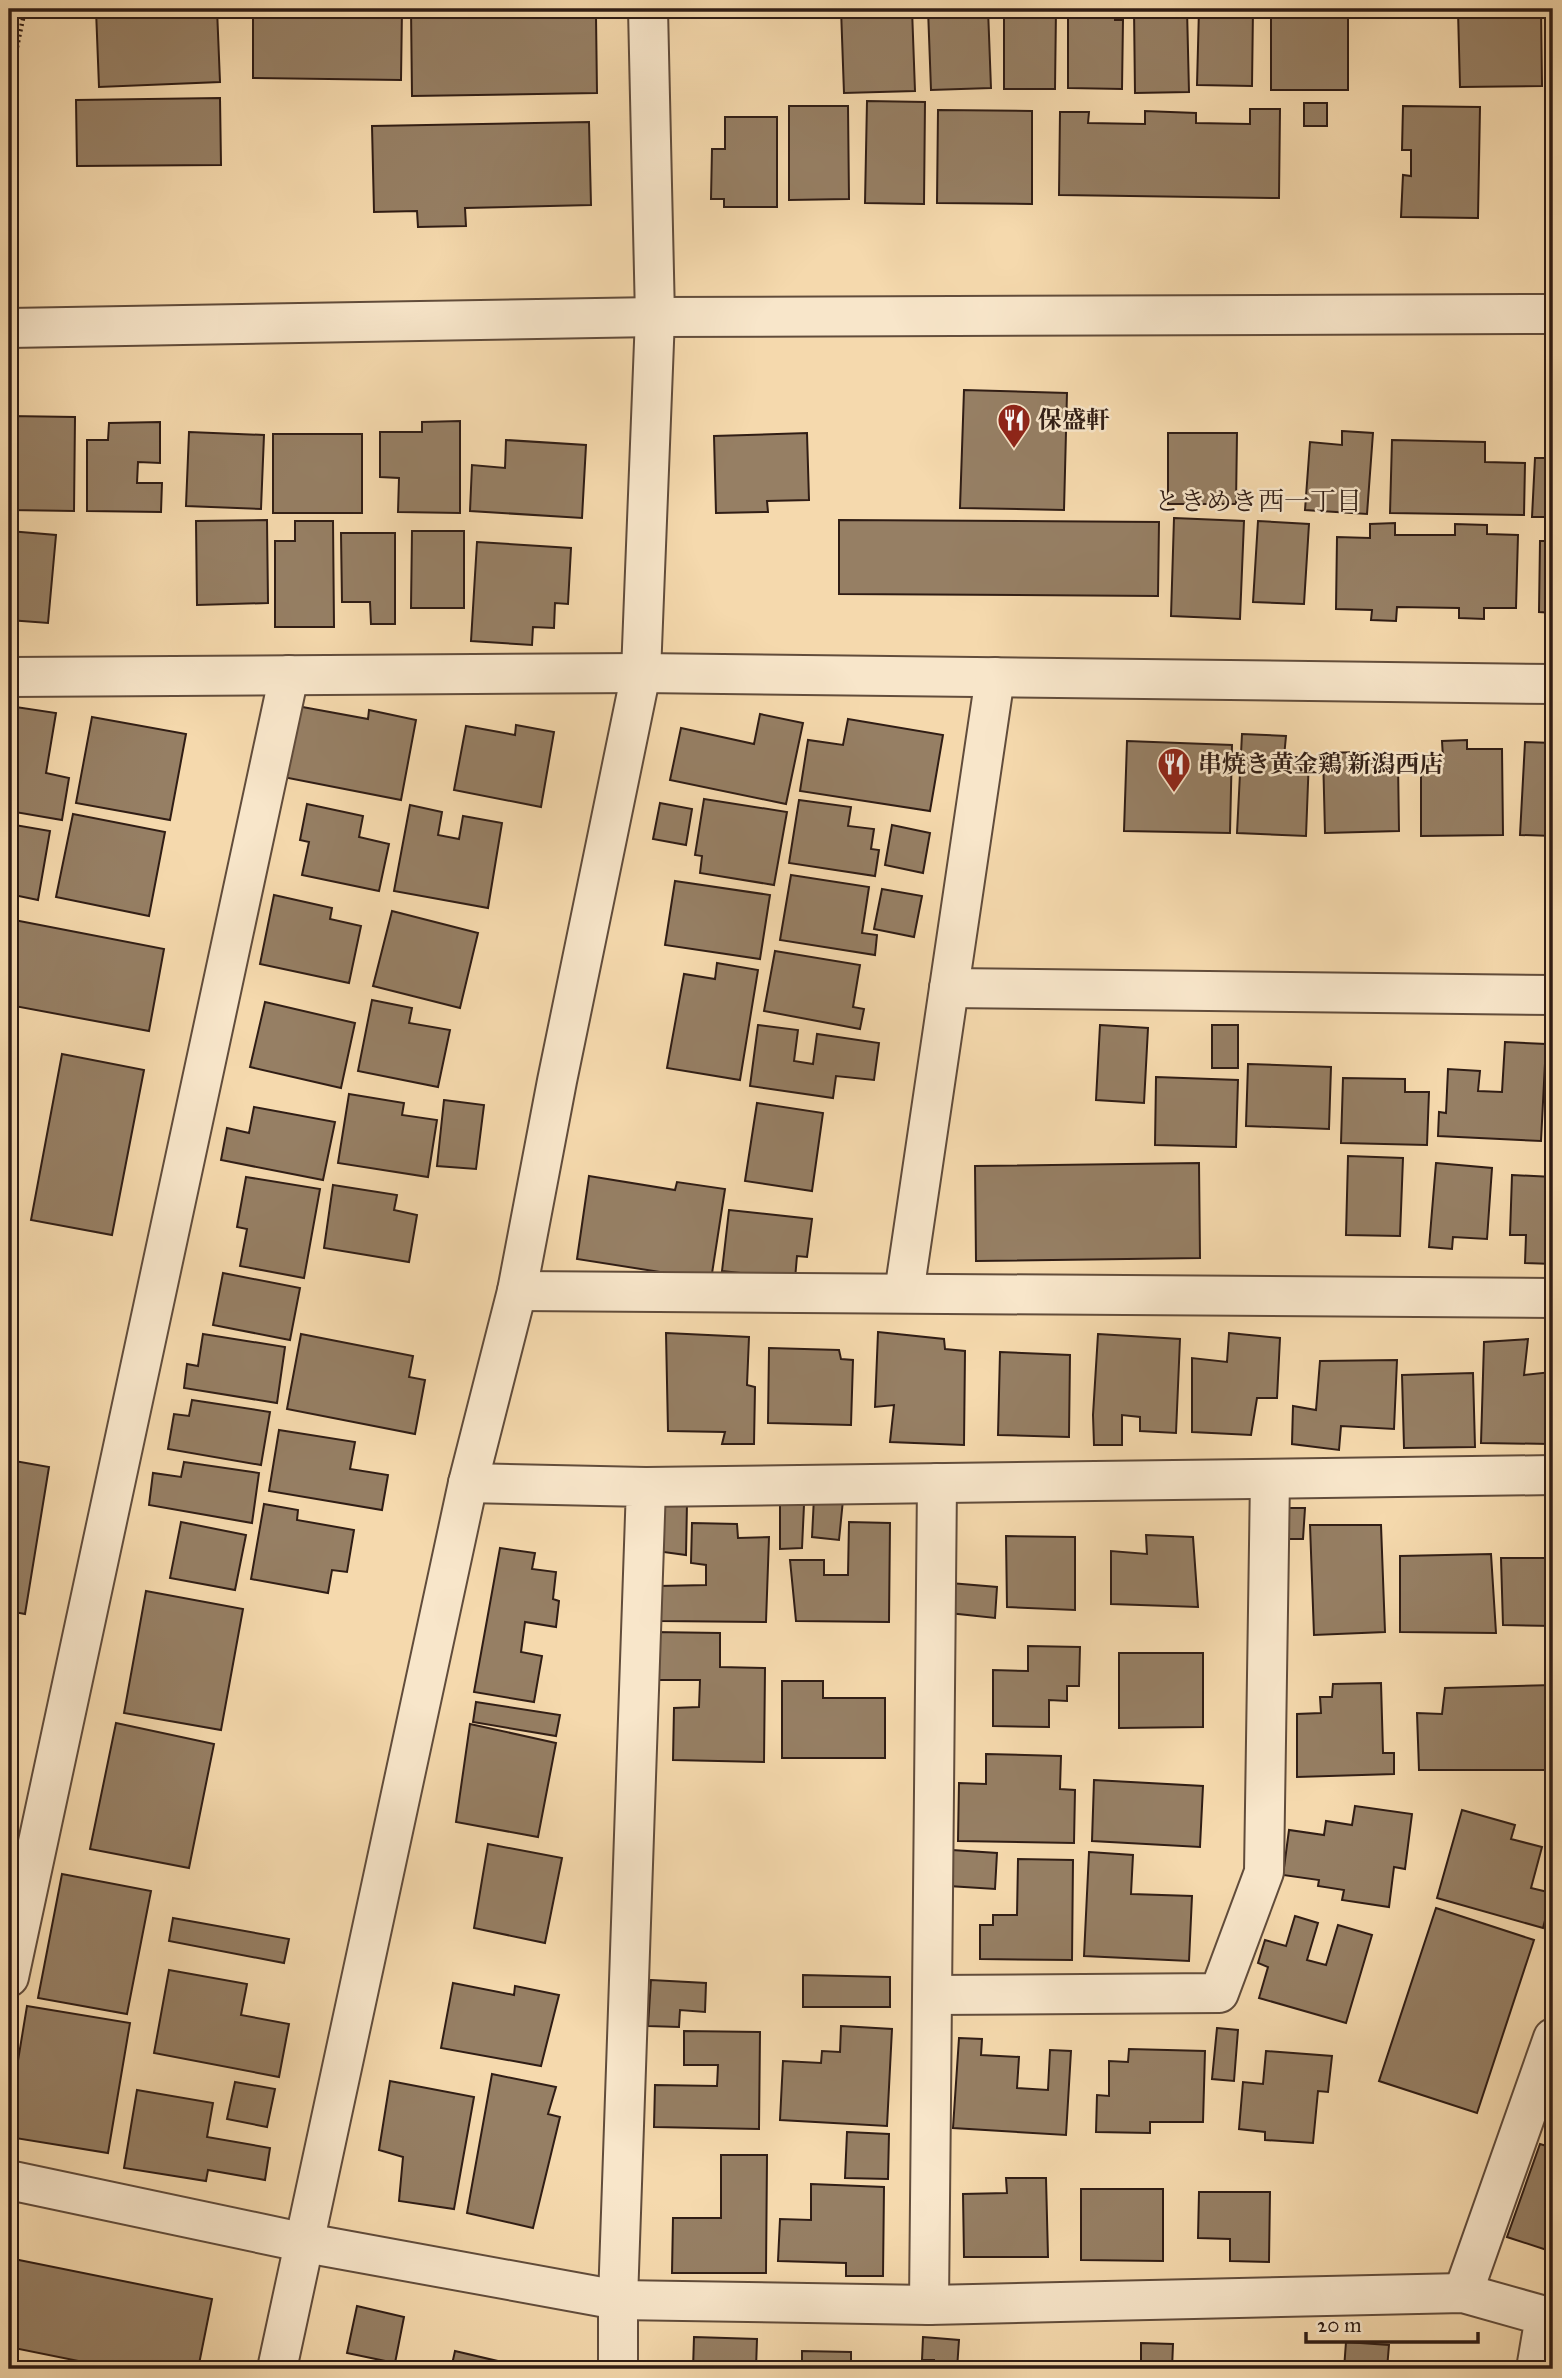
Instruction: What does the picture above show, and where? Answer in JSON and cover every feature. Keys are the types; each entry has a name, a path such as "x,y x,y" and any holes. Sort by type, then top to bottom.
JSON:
{"street":[{"path":"277,2369 468,1483 517,1291 641,673 655,317 648,9"},
{"path":"9,328 655,317 1553,314"},
{"path":"9,677 641,673 1553,684"},
{"path":"9,1977 289,675"},
{"path":"904,1293 995,677"},
{"path":"949,988 1553,995"},
{"path":"517,1291 1553,1298"},
{"path":"468,1483 646,1487 1553,1475"},
{"path":"933,1995 1219,1993 1264,1872 1269,1479"},
{"path":"929,2305 937,1483"},
{"path":"618,2369 618,2300 646,1487"},
{"path":"1464,2293 1553,2038"},
{"path":"9,2180 306,2243 618,2300 929,2305 1464,2293 1545,2316 1536,2369"}],"path":[{"path":"9,85 25,9"}],"building":[{"path":"217,9 220,82 99,87 96,10"},
{"path":"268,9 402,9 401,80 253,78 253,16 268,16"},
{"path":"411,9 487,9 487,18 596,16 597,93 412,96"},
{"path":"841,9 912,9 915,91 844,93"},
{"path":"928,9 988,9 991,88 931,90"},
{"path":"1004,9 1056,9 1055,89 1004,89"},
{"path":"1068,9 1115,9 1115,20 1123,20 1122,89 1068,88"},
{"path":"1134,9 1187,9 1189,92 1135,93"},
{"path":"1199,9 1253,9 1252,86 1197,85"},
{"path":"1271,9 1348,9 1348,90 1271,90"},
{"path":"1541,10 1542,86 1460,87 1458,11"},
{"path":"220,98 221,165 77,166 76,100"},
{"path":"867,101 925,102 924,204 865,203"},
{"path":"1304,103 1327,103 1327,126 1304,126"},
{"path":"789,106 848,106 849,199 789,200"},
{"path":"1403,106 1480,107 1478,218 1401,217 1403,175 1411,176 1411,150 1402,150"},
{"path":"1250,109 1280,109 1279,198 1059,195 1060,112 1089,112 1088,123 1145,124 1145,111 1196,113 1196,123 1250,124"},
{"path":"938,110 1032,111 1032,204 937,203"},
{"path":"725,117 777,117 777,207 724,207 724,199 711,199 712,149 725,149"},
{"path":"589,122 591,205 465,208 466,226 418,227 417,211 374,212 372,126"},
{"name":"保盛軒","path":"964,390 1067,393 1064,510 960,508"},
{"path":"9,416 75,417 74,511 9,510"},
{"path":"1550,418 1553,419 1553,517 1532,517 1535,458 1547,458"},
{"path":"460,421 460,513 398,512 399,478 380,477 380,432 422,432 422,422"},
{"path":"160,422 160,463 138,462 137,483 162,483 161,512 87,511 87,440 108,440 109,423"},
{"path":"1342,431 1373,433 1367,514 1305,510 1310,442 1342,445"},
{"path":"189,432 264,435 261,509 186,506"},
{"path":"807,433 809,500 767,501 768,512 716,513 714,436"},
{"path":"1168,433 1237,433 1236,504 1168,504"},
{"path":"273,434 362,434 362,513 273,513"},
{"path":"506,440 586,445 582,518 470,511 472,465 505,468"},
{"path":"1392,440 1485,442 1485,462 1525,463 1524,515 1390,513"},
{"path":"1174,518 1244,521 1240,619 1171,616"},
{"path":"267,520 268,603 197,605 196,521"},
{"path":"839,520 1159,522 1158,596 839,594"},
{"path":"295,521 333,521 334,627 275,627 275,541 295,541"},
{"path":"1258,521 1309,524 1304,604 1253,602"},
{"path":"1395,523 1395,535 1455,535 1455,524 1487,525 1487,534 1518,535 1516,608 1484,608 1484,619 1459,618 1459,608 1397,607 1396,621 1371,620 1372,610 1336,609 1337,537 1370,538 1370,524"},
{"path":"9,531 56,535 48,623 9,620"},
{"path":"412,531 464,531 464,608 411,608"},
{"path":"341,533 395,533 395,624 371,624 370,602 342,602"},
{"path":"1540,541 1553,541 1553,613 1539,612"},
{"path":"477,542 571,548 568,604 555,603 554,628 533,627 532,645 471,641"},
{"path":"9,706 56,713 46,773 69,778 62,820 9,811"},
{"path":"297,706 368,719 369,710 416,720 401,800 278,776"},
{"path":"760,714 803,723 786,804 670,780 681,728 754,744"},
{"path":"92,717 186,734 170,820 76,803"},
{"path":"848,719 943,735 930,811 800,791 808,740 843,745"},
{"path":"516,725 554,732 541,807 454,790 466,726 515,735"},
{"path":"1242,734 1286,736 1284,757 1309,757 1306,836 1237,833"},
{"path":"1467,740 1467,749 1502,749 1503,835 1421,836 1421,759 1443,758 1442,741"},
{"path":"1127,741 1232,745 1230,833 1124,831"},
{"path":"1525,742 1553,743 1553,836 1520,835"},
{"path":"1361,752 1361,763 1398,762 1399,831 1325,833 1323,753"},
{"path":"704,799 787,812 774,885 700,873 702,856 695,855"},
{"path":"799,800 851,807 848,826 874,829 871,849 879,850 875,876 789,863"},
{"path":"660,803 692,809 686,845 653,839"},
{"path":"307,804 363,816 359,837 389,844 379,891 302,875 309,842 300,840"},
{"path":"410,805 442,812 438,835 459,839 463,816 502,823 488,908 394,891"},
{"path":"73,814 165,832 149,916 56,897"},
{"path":"9,824 50,831 38,900 9,894"},
{"path":"892,825 930,833 923,873 885,865"},
{"path":"791,875 869,887 862,933 877,935 875,955 780,940"},
{"path":"675,881 770,895 760,959 665,945"},
{"path":"882,889 922,896 914,937 874,929"},
{"path":"274,895 332,908 330,919 361,926 349,983 260,964"},
{"path":"392,911 478,933 460,1008 373,986"},
{"path":"9,919 164,949 149,1031 9,1005"},
{"path":"775,951 860,965 853,1007 864,1009 860,1029 764,1011"},
{"path":"717,963 758,970 740,1080 667,1068 684,974 715,979"},
{"path":"372,1000 412,1008 409,1023 450,1030 438,1087 358,1071"},
{"path":"265,1002 355,1023 341,1088 250,1067"},
{"path":"758,1025 798,1030 794,1061 813,1064 817,1034 879,1043 874,1080 836,1076 833,1098 750,1086"},
{"path":"1100,1025 1148,1028 1144,1103 1096,1100"},
{"path":"1212,1025 1238,1025 1238,1068 1212,1068"},
{"path":"1505,1042 1546,1044 1541,1141 1438,1136 1439,1112 1446,1113 1448,1069 1480,1071 1478,1091 1502,1092"},
{"path":"62,1054 144,1070 112,1235 31,1220"},
{"path":"1248,1064 1331,1067 1329,1129 1246,1126"},
{"path":"1156,1077 1238,1080 1236,1147 1155,1145"},
{"path":"1343,1078 1405,1079 1405,1092 1429,1092 1427,1145 1341,1143"},
{"path":"349,1094 404,1103 402,1115 437,1120 428,1177 338,1163"},
{"path":"444,1100 484,1105 476,1169 437,1166"},
{"path":"757,1103 823,1113 812,1191 745,1181"},
{"path":"254,1107 335,1122 323,1180 221,1160 227,1128 249,1133"},
{"path":"1348,1156 1403,1158 1400,1236 1346,1235"},
{"path":"1199,1163 1200,1258 976,1261 975,1166"},
{"path":"1436,1163 1492,1168 1487,1239 1453,1237 1452,1249 1429,1247"},
{"path":"1512,1175 1553,1177 1553,1264 1525,1263 1526,1235 1510,1235"},
{"path":"589,1176 675,1190 677,1182 725,1189 711,1280 577,1259"},
{"path":"246,1177 320,1189 304,1278 240,1266 247,1229 237,1227"},
{"path":"333,1185 397,1195 394,1210 417,1215 409,1262 324,1248"},
{"path":"729,1210 812,1219 807,1257 797,1256 795,1279 722,1271"},
{"path":"223,1273 300,1288 290,1340 213,1325"},
{"path":"878,1332 944,1339 945,1349 965,1351 964,1445 890,1442 894,1405 875,1407"},
{"path":"666,1333 749,1337 747,1385 755,1387 754,1444 722,1444 725,1432 668,1431"},
{"path":"1229,1333 1280,1338 1277,1398 1257,1398 1251,1435 1192,1432 1192,1358 1227,1362"},
{"path":"203,1334 285,1347 277,1403 184,1388 187,1364 198,1366"},
{"path":"301,1334 413,1356 409,1377 425,1380 415,1434 287,1409"},
{"path":"1098,1334 1180,1339 1176,1433 1140,1431 1140,1417 1122,1415 1122,1445 1094,1445"},
{"path":"1528,1339 1524,1375 1551,1372 1550,1444 1481,1443 1484,1342"},
{"path":"769,1348 839,1350 841,1359 853,1360 851,1425 768,1423"},
{"path":"1000,1352 1070,1355 1069,1437 998,1435"},
{"path":"1397,1360 1394,1429 1341,1426 1339,1450 1292,1444 1293,1406 1316,1410 1320,1361"},
{"path":"1473,1373 1475,1447 1404,1448 1402,1375"},
{"path":"192,1400 270,1412 261,1465 168,1449 174,1414 189,1416"},
{"path":"279,1430 355,1442 350,1469 388,1475 382,1510 269,1491"},
{"path":"9,1460 49,1467 25,1614 9,1611"},
{"path":"184,1462 259,1473 252,1523 149,1505 153,1473 181,1477"},
{"path":"814,1497 843,1500 839,1540 812,1537"},
{"path":"660,1500 687,1502 686,1555 656,1551"},
{"path":"780,1503 804,1505 802,1548 780,1549"},
{"path":"264,1504 298,1510 297,1520 354,1530 347,1572 332,1570 328,1593 251,1579"},
{"path":"1277,1508 1305,1508 1303,1539 1277,1539"},
{"path":"181,1522 246,1535 235,1590 170,1578"},
{"path":"849,1522 890,1523 889,1622 796,1621 790,1560 824,1560 824,1575 848,1575"},
{"path":"692,1523 737,1524 738,1538 769,1537 766,1622 659,1621 658,1586 706,1585 706,1565 691,1563"},
{"path":"1310,1525 1381,1525 1385,1632 1314,1635"},
{"path":"1146,1535 1193,1537 1198,1607 1111,1604 1111,1551 1147,1554"},
{"path":"1006,1536 1075,1537 1075,1610 1007,1607"},
{"path":"500,1548 535,1553 532,1569 556,1572 553,1599 559,1601 556,1627 525,1622 521,1652 542,1656 534,1702 474,1692"},
{"path":"1491,1554 1496,1633 1400,1632 1400,1556"},
{"path":"1501,1558 1553,1558 1553,1626 1503,1625"},
{"path":"950,1583 997,1587 995,1618 949,1613"},
{"path":"146,1591 243,1609 221,1730 124,1713"},
{"path":"653,1632 720,1633 720,1667 765,1668 764,1762 673,1760 674,1708 699,1707 700,1680 652,1680"},
{"path":"1028,1646 1080,1647 1079,1686 1067,1686 1067,1701 1049,1700 1049,1727 993,1726 993,1670 1028,1671"},
{"path":"1119,1653 1203,1653 1203,1727 1119,1728"},
{"path":"782,1681 823,1681 823,1698 885,1698 885,1758 782,1758"},
{"path":"1381,1683 1383,1753 1394,1753 1394,1774 1297,1777 1297,1714 1321,1713 1320,1697 1332,1697 1333,1684"},
{"path":"1553,1685 1553,1770 1419,1770 1417,1713 1442,1714 1445,1688"},
{"path":"476,1702 560,1715 556,1736 473,1722"},
{"path":"116,1723 214,1744 189,1868 90,1849"},
{"path":"470,1724 556,1743 538,1837 456,1822"},
{"path":"986,1754 1061,1756 1060,1789 1075,1790 1074,1843 958,1841 959,1783 986,1784"},
{"path":"1094,1780 1203,1786 1200,1847 1092,1841"},
{"path":"1355,1806 1412,1814 1405,1869 1394,1867 1389,1907 1342,1900 1344,1890 1318,1886 1319,1880 1283,1875 1289,1830 1324,1835 1326,1821 1352,1825"},
{"path":"1462,1810 1515,1825 1511,1839 1542,1847 1531,1888 1552,1893 1543,1928 1437,1898"},
{"path":"488,1844 562,1858 545,1943 474,1928"},
{"path":"952,1850 997,1853 995,1889 949,1886"},
{"path":"1089,1852 1133,1855 1131,1894 1192,1896 1189,1961 1084,1956"},
{"path":"1018,1859 1073,1860 1072,1960 980,1959 980,1925 993,1925 993,1915 1017,1915"},
{"path":"62,1874 151,1891 127,2014 38,1998"},
{"path":"1436,1908 1534,1940 1477,2113 1379,2081"},
{"path":"1295,1916 1318,1923 1307,1960 1326,1965 1338,1925 1372,1935 1346,2023 1259,1998 1268,1967 1258,1963 1265,1940 1286,1946"},
{"path":"173,1918 289,1939 284,1963 169,1941"},
{"path":"169,1970 247,1984 241,2015 289,2024 279,2077 154,2053"},
{"path":"803,1975 890,1977 890,2007 803,2007"},
{"path":"651,1980 706,1983 705,2012 680,2010 679,2027 648,2026"},
{"path":"453,1983 514,1995 515,1986 559,1995 541,2066 441,2048"},
{"path":"27,2006 130,2023 108,2153 9,2137 9,2115"},
{"path":"841,2026 892,2029 887,2126 780,2120 783,2061 821,2063 822,2051 840,2052"},
{"path":"1217,2028 1238,2030 1234,2081 1212,2079"},
{"path":"684,2031 760,2032 759,2129 654,2127 655,2085 717,2086 718,2065 684,2065"},
{"path":"959,2038 982,2039 981,2055 1019,2057 1017,2088 1048,2090 1050,2050 1071,2051 1066,2135 953,2128"},
{"path":"1129,2049 1205,2051 1203,2122 1150,2122 1150,2133 1096,2132 1097,2095 1109,2096 1109,2061 1128,2062"},
{"path":"1266,2051 1332,2056 1328,2092 1318,2091 1313,2143 1265,2140 1265,2132 1239,2129 1243,2082 1263,2084"},
{"path":"492,2074 556,2087 548,2114 560,2117 533,2228 467,2213"},
{"path":"390,2081 474,2097 454,2209 399,2201 403,2157 379,2150"},
{"path":"235,2082 275,2089 267,2127 227,2119"},
{"path":"137,2090 213,2103 207,2137 270,2148 265,2180 208,2170 206,2181 124,2168"},
{"path":"847,2132 889,2134 888,2179 845,2178"},
{"path":"1540,2144 1553,2148 1553,2252 1507,2237"},
{"path":"721,2155 767,2155 766,2273 672,2273 673,2218 721,2218"},
{"path":"1006,2178 1046,2178 1048,2257 964,2257 963,2194 1007,2193"},
{"path":"811,2184 884,2187 883,2276 846,2276 846,2263 778,2261 780,2219 811,2220"},
{"path":"1081,2189 1163,2189 1163,2261 1081,2260"},
{"path":"1199,2192 1270,2192 1269,2262 1230,2261 1230,2239 1198,2238"},
{"path":"9,2258 212,2299 198,2369 118,2369 9,2347"},
{"path":"357,2306 404,2317 395,2363 347,2353"},
{"path":"694,2337 757,2339 756,2369 693,2369"},
{"path":"923,2337 959,2340 957,2369 934,2369 934,2360 922,2360"},
{"path":"1346,2342 1389,2345 1387,2369 1344,2369"},
{"path":"1141,2343 1173,2344 1172,2369 1141,2369"},
{"path":"455,2351 532,2369 451,2369"},
{"path":"802,2351 851,2352 851,2369 789,2369 802,2368"},
{"path":"1286,2364 1330,2365 1330,2369 1286,2369"},
{"path":"900,2365 926,2366 926,2369 900,2369"}],"place":[{"name":"保盛軒","path":"1014,450"},
{"name":"串焼き黄金鶏 新潟西店","path":"1174,794"}],"district":[{"name":"ときめき西一丁目","path":"1258,501"}]}
